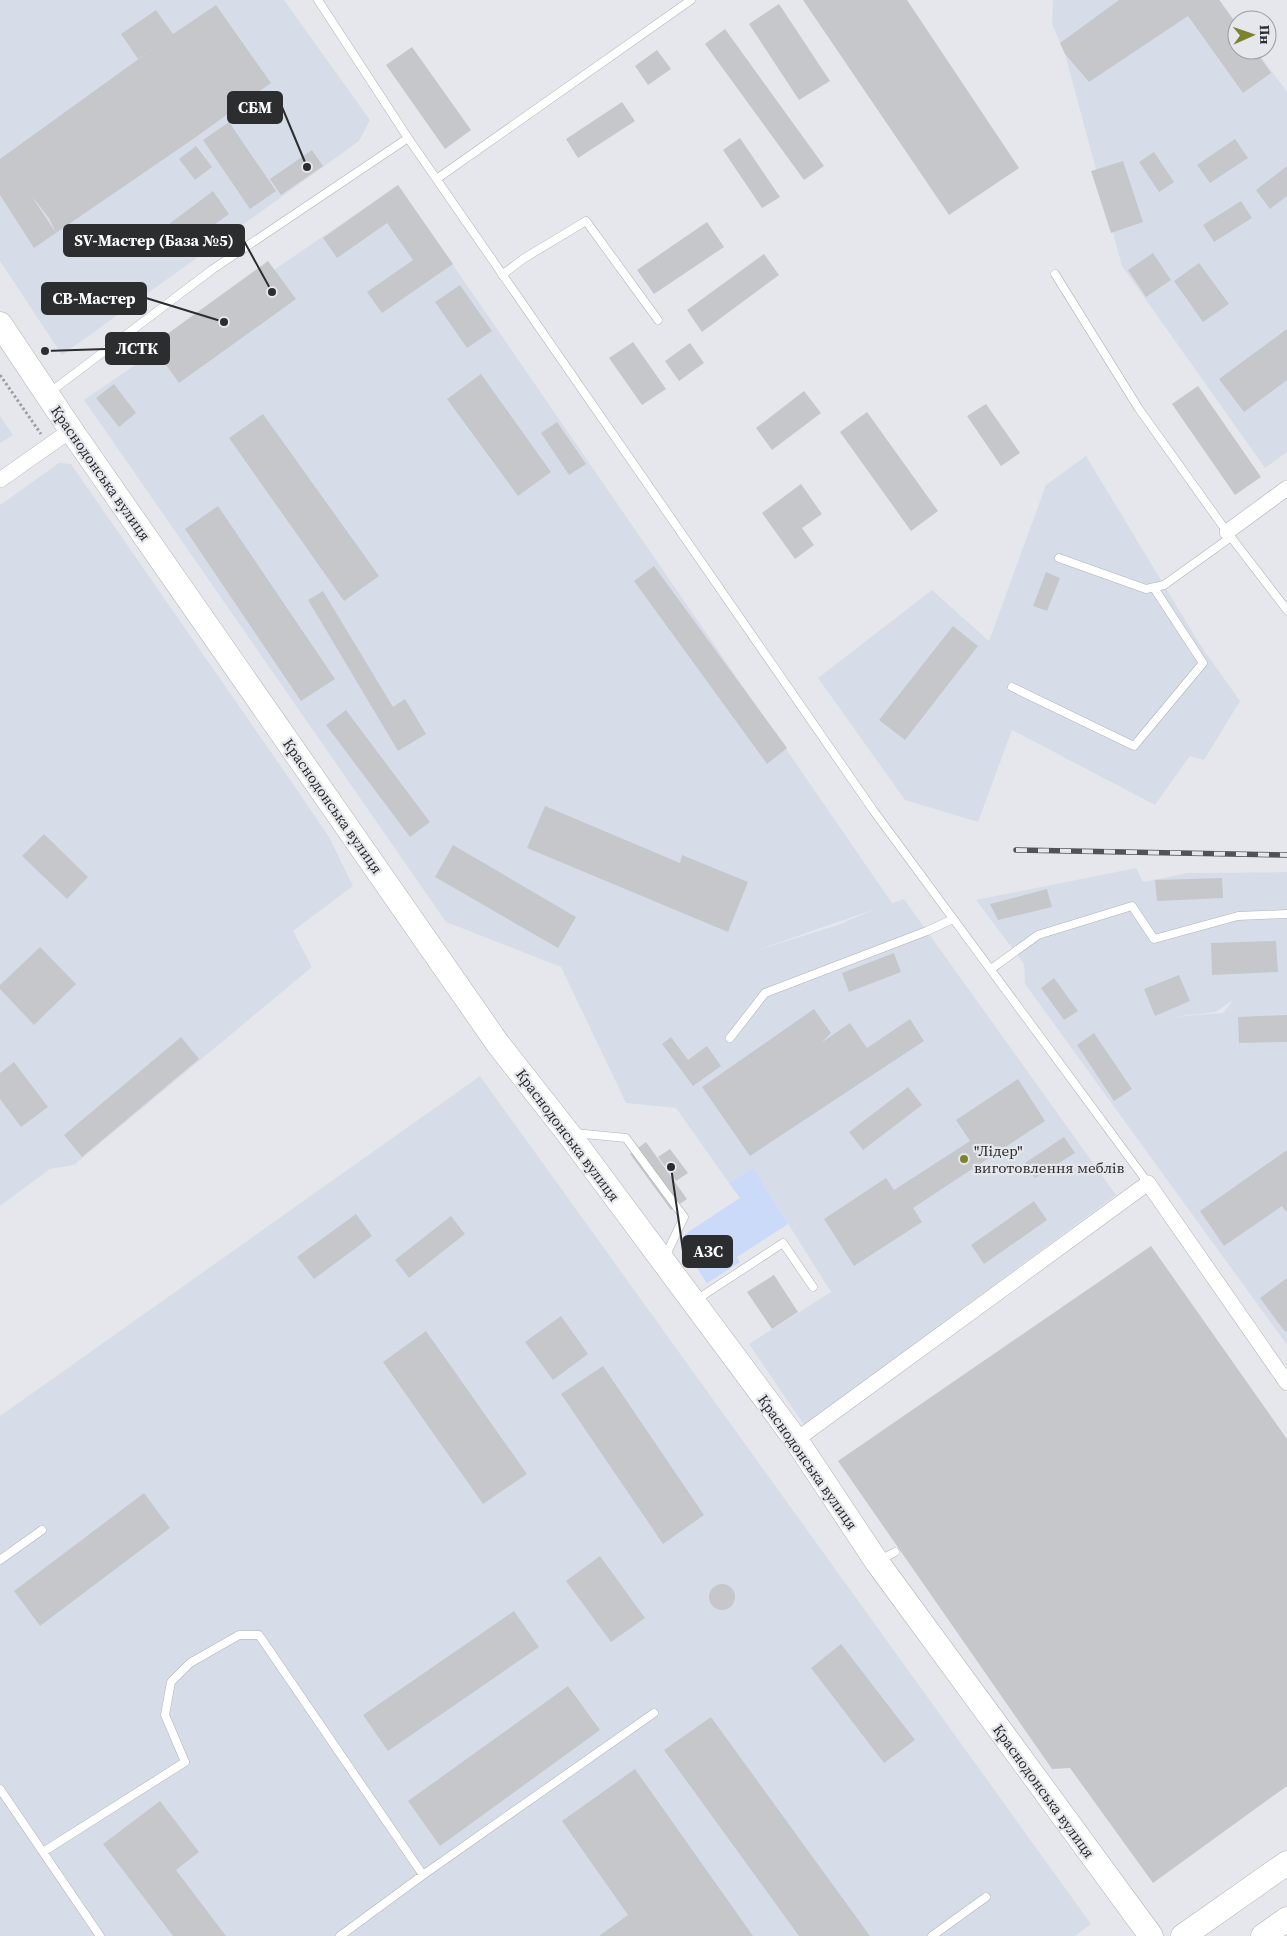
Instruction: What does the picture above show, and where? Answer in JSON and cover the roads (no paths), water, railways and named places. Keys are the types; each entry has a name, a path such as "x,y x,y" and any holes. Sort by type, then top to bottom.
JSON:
{"main road":[{"name":"Краснодонська вулиця","path":"0,324 71,430 498,1044 568,1133 692,1302 886,1557 1151,1936"},
{"path":"1183,1936 1287,1863"},
{"path":"1262,1936 1287,1919"}],"street":[{"path":"0,480 71,430"},
{"path":"1229,534 1287,488"},
{"path":"796,1440 1148,1183 1287,1383"}],"lane":[{"path":"318,0 408,138 438,178 502,275 873,810 1148,1183"},
{"path":"438,178 691,0"},
{"path":"47,394 212,269 408,138"},
{"path":"502,275 523,259 586,221 658,320"},
{"path":"1055,274 1139,409 1229,534 1287,610"},
{"path":"1059,558 1146,589 1154,588 1164,585 1229,534"},
{"path":"1012,687 1134,746 1203,663 1154,588"},
{"path":"991,969 1038,935 1132,906 1154,939 1238,916 1287,914"},
{"path":"730,1038 765,993 927,931 953,919"},
{"path":"568,1133 626,1138 684,1217 663,1261"},
{"path":"692,1302 783,1243 813,1287"},
{"path":"0,1560 42,1530"},
{"path":"43,1852 185,1762 164,1715 170,1682 190,1663 239,1635 260,1635 423,1875"},
{"path":"340,1936 423,1875 654,1713"},
{"path":"0,1789 100,1936"},
{"path":"932,1936 986,1897"}],"railway":[{"path":"1016,850 1287,855"}],"place":[{"name":"СБМ","path":"307,167"},
{"name":"SV-Мастер (База №5)","path":"272,292"},
{"name":"СВ-Мастер","path":"224,322"},
{"name":"ЛСТК","path":"45,351"},
{"name":"\"Лідер\" виготовлення меблів","path":"964,1159"},
{"name":"АЗС","path":"671,1167"}]}
